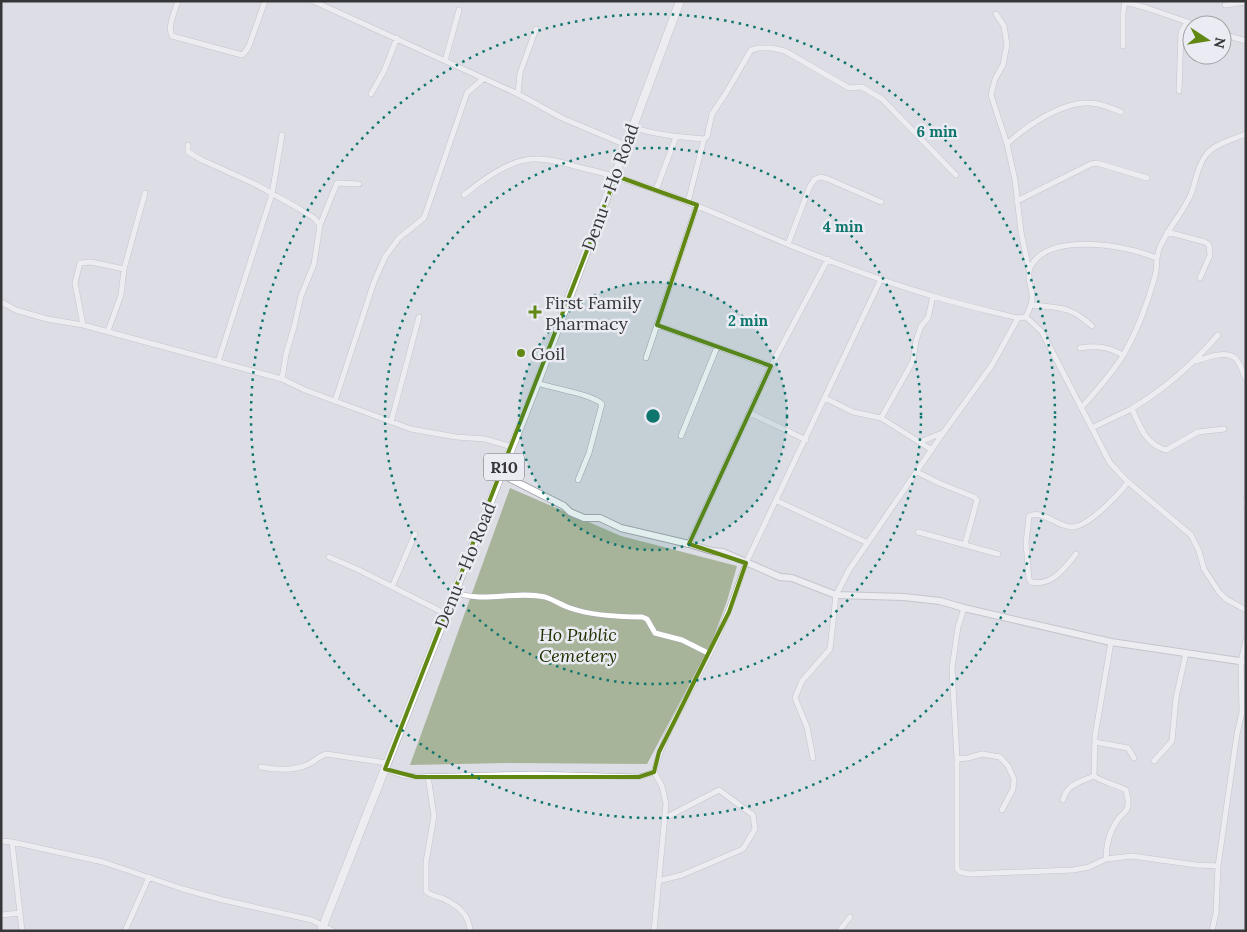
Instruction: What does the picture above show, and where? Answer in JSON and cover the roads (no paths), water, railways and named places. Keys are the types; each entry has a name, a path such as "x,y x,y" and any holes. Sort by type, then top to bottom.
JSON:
{"main road":[{"name":"Denu - Ho Road","path":"322,928 538,382 680,1"}],"street":[{"path":"178,1 170,28 172,36 242,55 249,46 265,1"},
{"path":"313,1 518,94 562,118 626,145"},
{"path":"332,9 334,1"},
{"path":"1123,46 1125,2 1182,20"},
{"path":"1225,5 1246,2"},
{"path":"445,61 459,10"},
{"path":"996,14 1004,26 1007,45 1003,64 991,95 1007,144 1021,232 1030,270 1032,305 1026,317"},
{"path":"518,94 525,57 536,29"},
{"path":"1178,91 1182,30"},
{"path":"1232,37 1246,41"},
{"path":"372,94 384,71 397,38"},
{"path":"688,202 712,114 750,50 758,48 772,48 785,52 849,88 862,87 882,99 956,176"},
{"path":"334,401 374,282 385,257 399,238 424,218 467,93 483,79"},
{"path":"1007,144 1026,127 1040,118 1081,104 1091,103 1121,112"},
{"path":"632,127 647,132 668,134 676,137 704,139"},
{"path":"1081,408 1123,355 1135,332 1156,275 1156,258 1159,248 1191,194 1206,154 1216,147 1246,134"},
{"path":"218,362 272,194 282,135"},
{"path":"656,190 676,137"},
{"path":"188,145 188,152 255,184 309,214 320,225"},
{"path":"464,195 477,184 516,163 532,159 559,163 616,176 656,190 697,205 788,244 933,296 1018,318 1026,317"},
{"path":"1017,201 1091,164 1097,163 1147,178"},
{"path":"788,244 810,186 815,179 821,177 828,179 881,202"},
{"path":"282,379 300,296 314,264 320,225 337,183 359,184"},
{"path":"108,331 121,295 124,269 146,192"},
{"path":"646,358 697,205"},
{"path":"1168,232 1205,242 1208,245 1210,255 1200,278"},
{"path":"1030,270 1037,259 1054,248 1093,244 1148,254 1156,258"},
{"path":"689,544 771,366 828,259"},
{"path":"83,325 75,283 80,262 91,262 124,269"},
{"path":"654,931 666,804 662,786 654,772 659,752 710,654 729,612 746,563 806,440 881,278"},
{"path":"881,418 913,362 916,341 921,326 928,318 933,296"},
{"path":"1,302 16,310 47,320 108,331 282,379 334,401 411,429 431,434 485,438 512,447"},
{"path":"1032,305 1070,310 1079,314 1092,326"},
{"path":"390,422 419,317"},
{"path":"1026,317 1042,332 1110,463 1128,482 1191,535 1199,551 1204,568 1219,592 1226,599 1246,610"},
{"path":"813,758 807,727 796,698 802,681 830,649 836,595 849,570 992,365 1018,318"},
{"path":"657,326 771,366"},
{"path":"1092,428 1151,396 1194,362 1218,335"},
{"path":"1080,348 1096,345 1123,355"},
{"path":"681,436 717,347"},
{"path":"1194,362 1227,354 1238,362 1246,379"},
{"path":"538,382 549,387 581,394 600,401 602,404 589,453 578,480"},
{"path":"825,398 853,412 881,418 932,450"},
{"path":"1132,408 1146,438 1159,448 1166,450 1198,432 1224,430"},
{"path":"750,413 806,440"},
{"path":"920,442 943,433"},
{"path":"918,472 977,500 964,544"},
{"path":"501,474 584,518 600,518 621,528 689,544 701,549 723,552 780,577 792,578 836,595 904,597 940,601 1110,642 1244,661"},
{"path":"1076,554 1061,572 1046,583 1031,582 1029,579 1026,543 1028,516 1036,514 1066,526 1075,527 1096,514 1128,482"},
{"path":"1246,500 1246,506"},
{"path":"777,501 868,543"},
{"path":"918,532 998,554"},
{"path":"392,587 415,534"},
{"path":"329,557 446,614"},
{"path":"454,592 466,597 478,598 545,597 571,608 608,616 642,617 647,619 655,633 682,640 710,654"},
{"path":"964,608 958,627 952,668 957,759 957,869 960,872 970,874 1073,870 1089,867 1106,859 1132,856 1196,865 1218,866"},
{"path":"1212,931 1216,913 1218,866 1237,734 1242,712 1246,640"},
{"path":"1094,776 1095,742 1110,642"},
{"path":"1154,761 1172,741 1176,698 1186,653"},
{"path":"1095,742 1128,748 1134,758"},
{"path":"261,767 277,770 300,767 326,754 386,766 402,775 534,774 639,777 654,772"},
{"path":"957,759 982,754 1000,757 1008,766 1014,779 1013,789 1002,810"},
{"path":"428,776 434,816 426,862 426,891 444,899 463,912 467,916 470,931"},
{"path":"1094,776 1101,781 1126,790 1128,799 1127,809 1112,829 1106,846 1106,859"},
{"path":"1062,800 1065,792 1073,785 1094,776"},
{"path":"658,881 682,875 743,849 755,829 753,815 719,790 664,818"},
{"path":"1,842 12,842 103,862 191,891 312,920 322,928 333,931"},
{"path":"12,842 22,931"},
{"path":"125,931 149,877"},
{"path":"1,915 20,913"},
{"path":"839,931 850,917"}],"place":[{"name":"First Family Pharmacy","path":"535,312"},
{"name":"Goil","path":"521,353"}],"park label":[{"name":"Ho Public Cemetery","path":"578,644"}]}
